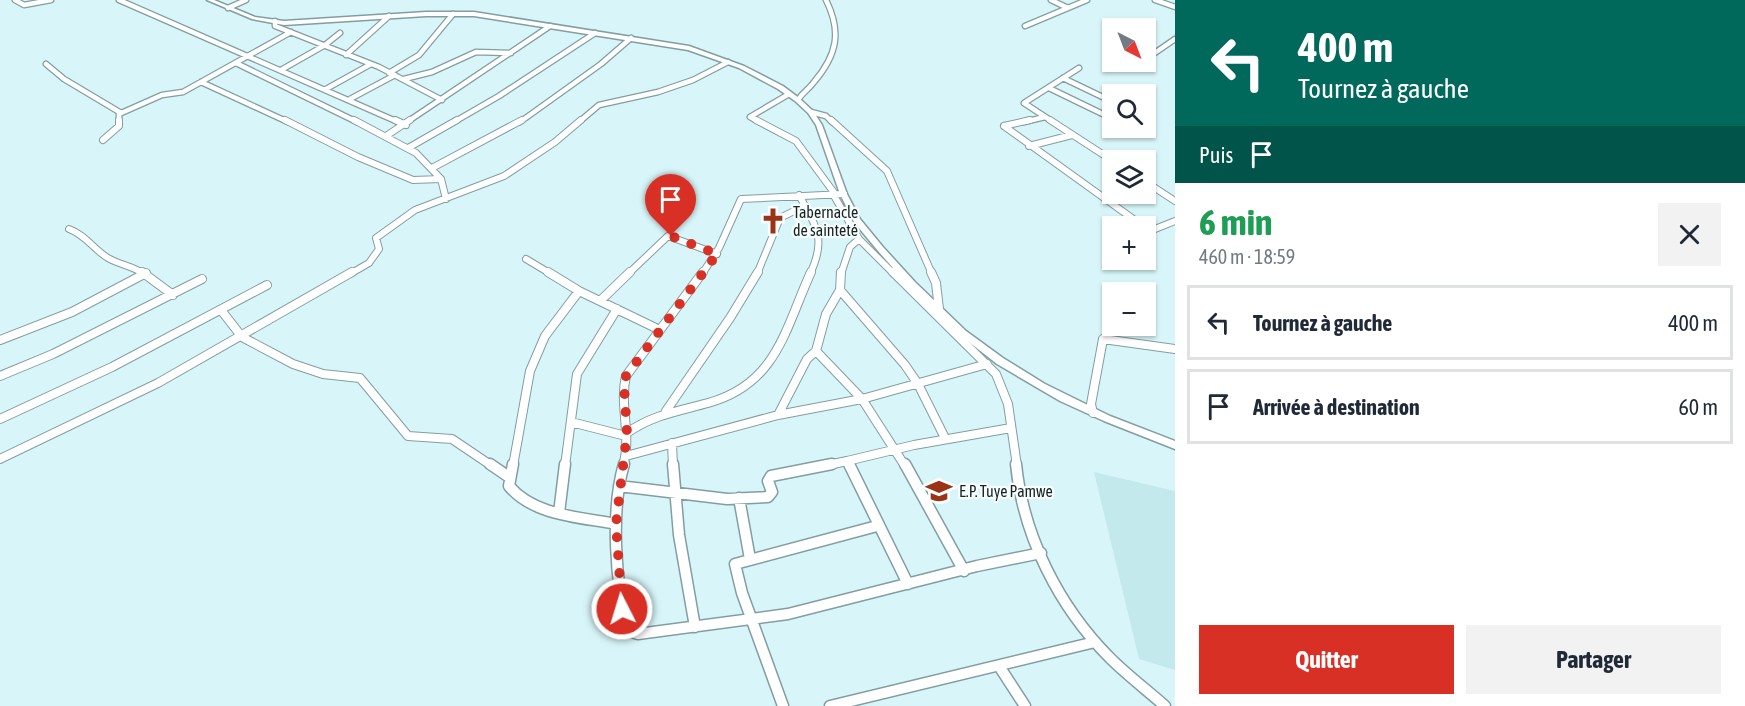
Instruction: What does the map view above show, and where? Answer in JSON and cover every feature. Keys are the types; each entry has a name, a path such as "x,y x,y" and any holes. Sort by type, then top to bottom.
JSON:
{"main road":[{"path":"213,0 254,18 304,23 389,16 453,14 550,26 689,48 728,62 789,94 811,112 819,126 844,194 864,230 919,294 999,360 1047,390 1093,413 1175,445"}],"street":[{"path":"15,0 24,5 51,0"},
{"path":"119,0 406,125"},
{"path":"228,8 246,0"},
{"path":"798,100 838,46 836,24 826,0"},
{"path":"1051,0 1068,8"},
{"path":"1025,26 1087,0"},
{"path":"1155,0 1175,7"},
{"path":"350,99 419,55 453,14"},
{"path":"346,55 370,36 389,16"},
{"path":"275,21 274,26 371,64 442,100"},
{"path":"386,136 406,125 512,53 538,31 550,26"},
{"path":"103,140 118,126 118,116 121,113 162,95 180,93 291,32"},
{"path":"281,70 325,45 340,33"},
{"path":"408,148 499,96 595,33"},
{"path":"432,168 511,128 602,64 631,38"},
{"path":"1156,52 1175,39"},
{"path":"404,79 432,72 471,54 512,53"},
{"path":"0,459 141,392 242,338 369,263 379,249 376,238 382,231 415,210 504,176 555,142 599,105 658,92 693,80 728,62"},
{"path":"236,63 408,148 432,168 441,179 446,199"},
{"path":"46,64 64,79 121,113"},
{"path":"326,89 371,64"},
{"path":"1079,68 1024,103 1102,154"},
{"path":"1063,78 1102,97"},
{"path":"201,82 245,100 358,157 413,180 441,179"},
{"path":"1049,88 1102,114"},
{"path":"789,94 750,117 796,141 834,194 859,239 919,294 987,364 1002,384 1022,505 1041,553 1095,642 1165,706"},
{"path":"811,112 828,118 844,135 887,171 933,274 939,295 939,309"},
{"path":"1045,117 1004,126 1129,216"},
{"path":"1029,146 1072,135"},
{"path":"1156,189 1175,201"},
{"path":"844,194 741,199 733,225 717,254 626,376 624,385 626,456 619,486 616,524 622,609 627,631 638,634 752,622 964,571 983,563 1041,553"},
{"path":"570,422 627,434 649,417 666,411 689,409 730,395 750,383 772,362 784,338 820,246 816,227 799,195"},
{"path":"666,411 747,290 768,254 780,218 794,211 807,211"},
{"path":"1156,229 1175,221"},
{"path":"69,229 78,232 109,259 131,265 146,273 173,295"},
{"path":"600,301 668,236 717,254"},
{"path":"778,415 807,359 816,351 826,314 840,290 842,271 850,247 859,239"},
{"path":"526,259 579,291 660,330"},
{"path":"0,340 72,312 146,273"},
{"path":"0,376 53,354 202,279"},
{"path":"0,419 112,367 267,285"},
{"path":"840,290 889,344 918,384 945,438"},
{"path":"579,291 553,324 534,361 509,486 514,495 523,501 559,513 616,524"},
{"path":"559,513 577,374 617,309"},
{"path":"220,310 242,338 305,369 323,374 356,376 364,382 408,436 452,439 509,477"},
{"path":"1093,413 1091,404 1103,339 1175,349"},
{"path":"816,351 862,399 895,449 964,571"},
{"path":"626,456 778,415 862,399 987,364"},
{"path":"619,486 739,498 771,495 768,481 771,476 945,438 1011,428"},
{"path":"672,443 673,492 678,543 694,627"},
{"path":"847,461 877,526 908,584"},
{"path":"739,498 750,559"},
{"path":"783,706 734,568 738,562 877,526"},
{"path":"830,706 1095,642"},
{"path":"999,666 1025,706"}],"shaded area":[{"path":"1094,472 1175,491 1175,670 1139,659"}],"place":[{"name":"Tabernacle de sainteté","path":"773,221"},
{"name":"E.P. Tuye Pamwe","path":"939,491"}],"route":[{"path":"622,609 616,524 620,480 626,456 624,385 626,376 717,254 671,236"}]}
